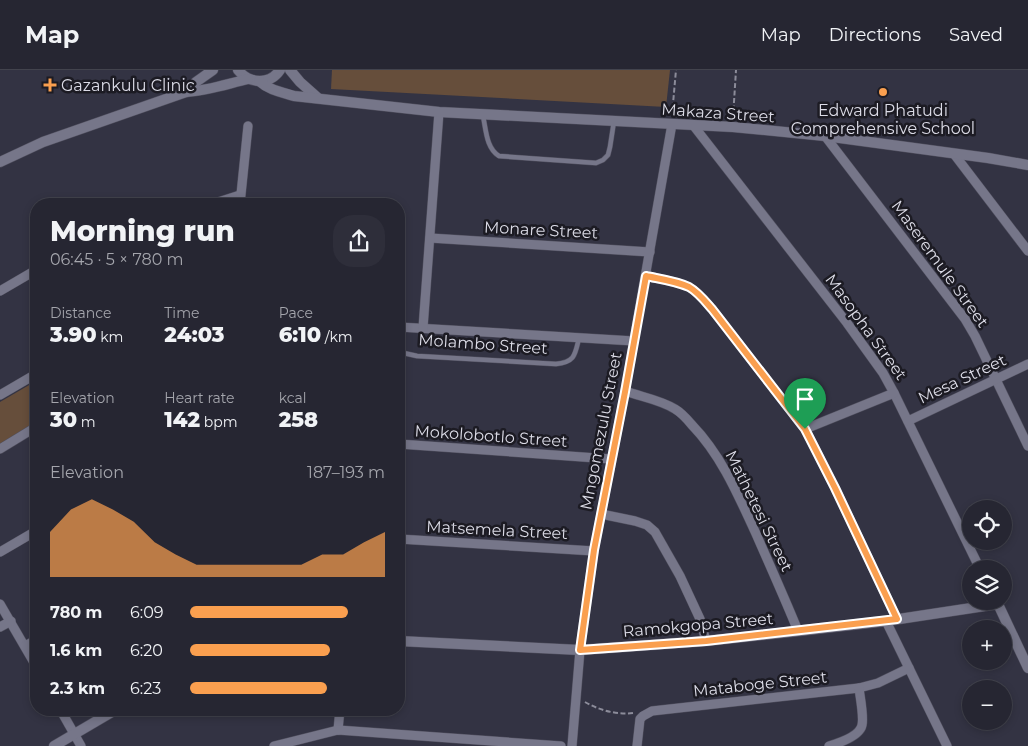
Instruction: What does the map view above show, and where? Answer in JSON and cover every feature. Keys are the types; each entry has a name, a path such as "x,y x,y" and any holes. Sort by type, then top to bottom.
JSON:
{"street":[{"path":"186,92 213,70"},
{"path":"238,70 248,79"},
{"path":"259,81 271,78 280,70"},
{"path":"290,70 318,98"},
{"path":"0,162 43,142 186,92 198,92 248,79"},
{"name":"Makaza Street","path":"248,79 259,81 276,91 294,96 439,112 693,125 825,136 1028,165"},
{"path":"424,328 439,112"},
{"name":"Mngomezulu Street","path":"572,746 580,650 594,550 625,392 672,124"},
{"name":"Masopha Street","path":"693,125 848,323 883,372 976,560"},
{"path":"240,198 248,126"},
{"name":"Maseremule Street","path":"825,136 956,307 975,336 1028,446"},
{"path":"954,154 1028,251"},
{"name":"Monare Street","path":"430,238 650,252"},
{"path":"0,291 30,274"},
{"path":"646,276 679,284 690,288 699,295 712,309 805,429 839,496 892,620 909,668 947,746"},
{"name":"Molambo Street","path":"405,327 634,340"},
{"name":"Mesa Street","path":"908,421 1028,364"},
{"path":"0,395 30,378"},
{"name":"Mathetesi Street","path":"625,392 663,403 676,410 685,417 708,445 721,463 745,510 798,631"},
{"path":"805,429 894,393"},
{"path":"0,449 30,431"},
{"name":"Mokolobotlo Street","path":"405,444 611,459"},
{"path":"601,514 636,521 647,525 655,532 680,576 700,619 706,641"},
{"path":"0,552 30,534"},
{"name":"Matsemela Street","path":"405,539 594,550"},
{"path":"0,604 30,655"},
{"name":"Ramokgopa Street","path":"405,641 580,650 706,641 892,620 962,609"},
{"path":"1000,610 1028,668"},
{"path":"0,627 10,621"},
{"path":"25,646 30,643"},
{"name":"Mataboge Street","path":"640,719 652,711 860,688 878,683 909,668"},
{"path":"829,746 848,739 861,729 863,720 860,688"},
{"path":"64,716 80,746"},
{"path":"54,746 105,716"},
{"path":"338,730 339,716"},
{"path":"637,746 640,719"},
{"path":"274,746 338,730 561,746"}],"lane":[{"path":"483,114 491,148 495,154 499,156 570,162 596,163 603,160 608,155 614,121"},
{"name":"Molambo Street","path":"405,353 417,356 556,364 571,360 575,355 579,338"}],"path":[{"path":"672,124 676,70"},
{"path":"733,128 736,70"},
{"path":"576,696 595,708 610,712 635,713 640,719"}],"shaded area":[{"path":"332,70 670,70 666,107 331,89"},
{"path":"30,384 30,426 0,444 0,402"}],"place":[{"name":"Gazankulu Clinic","path":"50,85"},
{"name":"Edward Phatudi Comprehensive School","path":"883,92"}],"route":[{"path":"646,276 679,284 690,288 699,295 712,309 805,429 897,619 706,641 580,650 594,550 646,276"}]}
